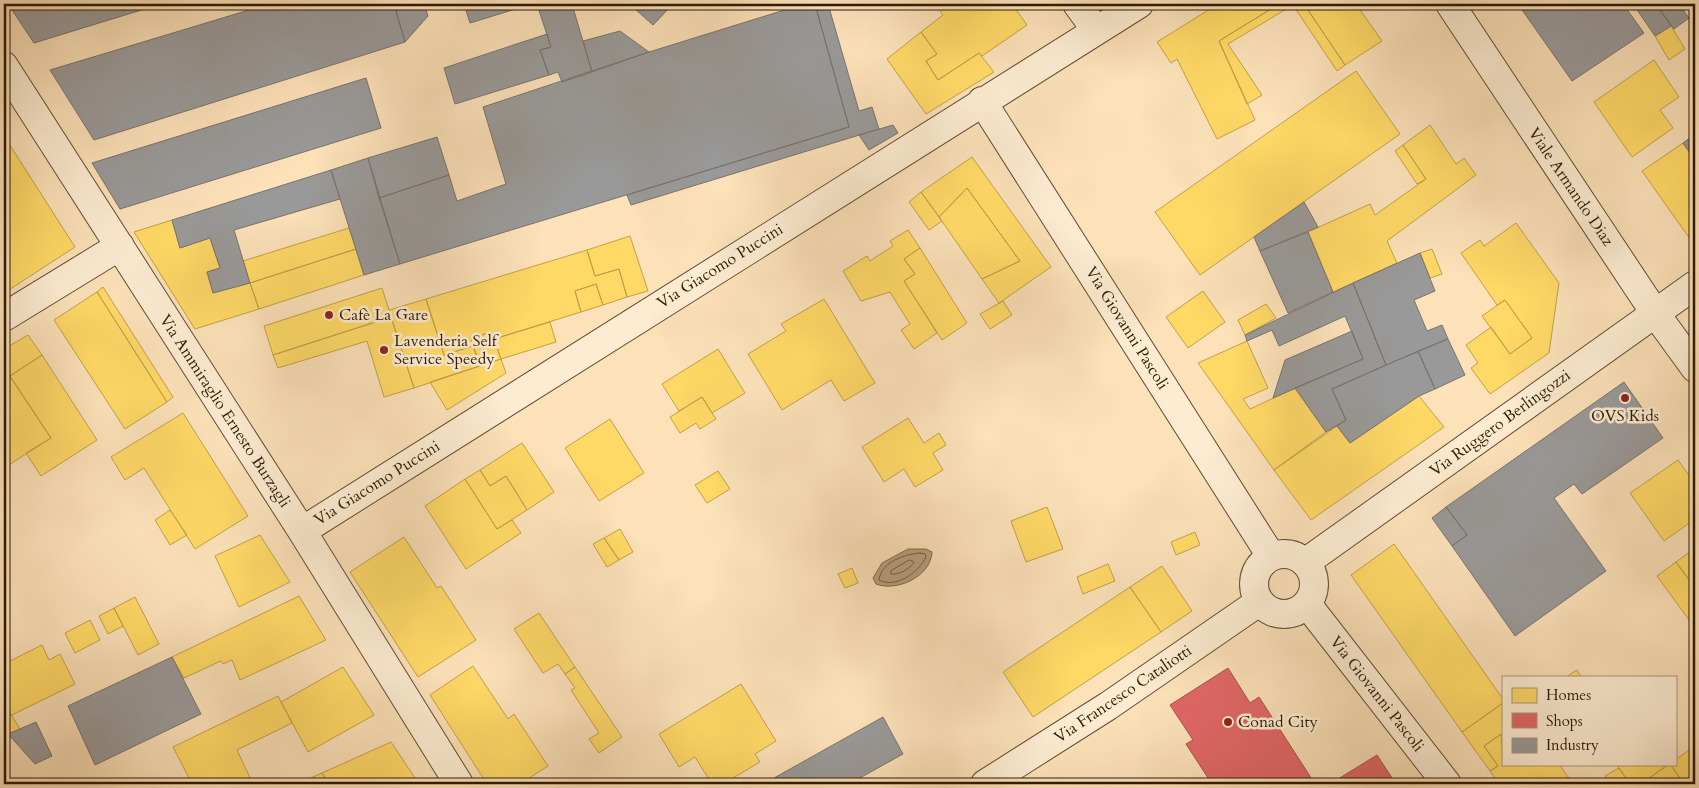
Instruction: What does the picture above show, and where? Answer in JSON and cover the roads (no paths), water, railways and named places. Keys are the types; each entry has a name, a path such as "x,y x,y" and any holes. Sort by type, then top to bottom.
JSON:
{"street":[{"path":"1077,4 1096,30"},
{"name":"Via Giacomo Puccini","path":"302,531 982,100 1139,4"},
{"name":"Viale Armando Diaz","path":"1450,4 1654,313 1695,368"},
{"name":"Via Ammiraglio Ernesto Burzagli","path":"4,66 302,531 459,784"},
{"name":"Via Giovanni Pascoli","path":"982,100 1271,556"},
{"path":"4,317 120,246"},
{"name":"Via Ruggero Berlingozzi","path":"1306,562 1695,285"},
{"path":"1290,553 1306,562 1312,570 1315,588 1307,604 1292,613 1283,614 1266,608 1259,602 1253,585 1254,576 1258,568 1271,556 1290,553"},
{"name":"Via Francesco Cataliotti","path":"985,784 1108,706 1259,602"},
{"name":"Via Giovanni Pascoli","path":"1307,604 1448,784"}],"water":[{"path":"908,549 926,549 932,552 926,569 902,584 884,586 876,584 873,578 882,563"}],"place":[{"name":"Cafè La Gare","path":"329,315"},
{"name":"Lavenderia Self Service Speedy","path":"384,350"},
{"name":"OVS Kids","path":"1625,398"},
{"name":"Conad City","path":"1228,722"}]}
